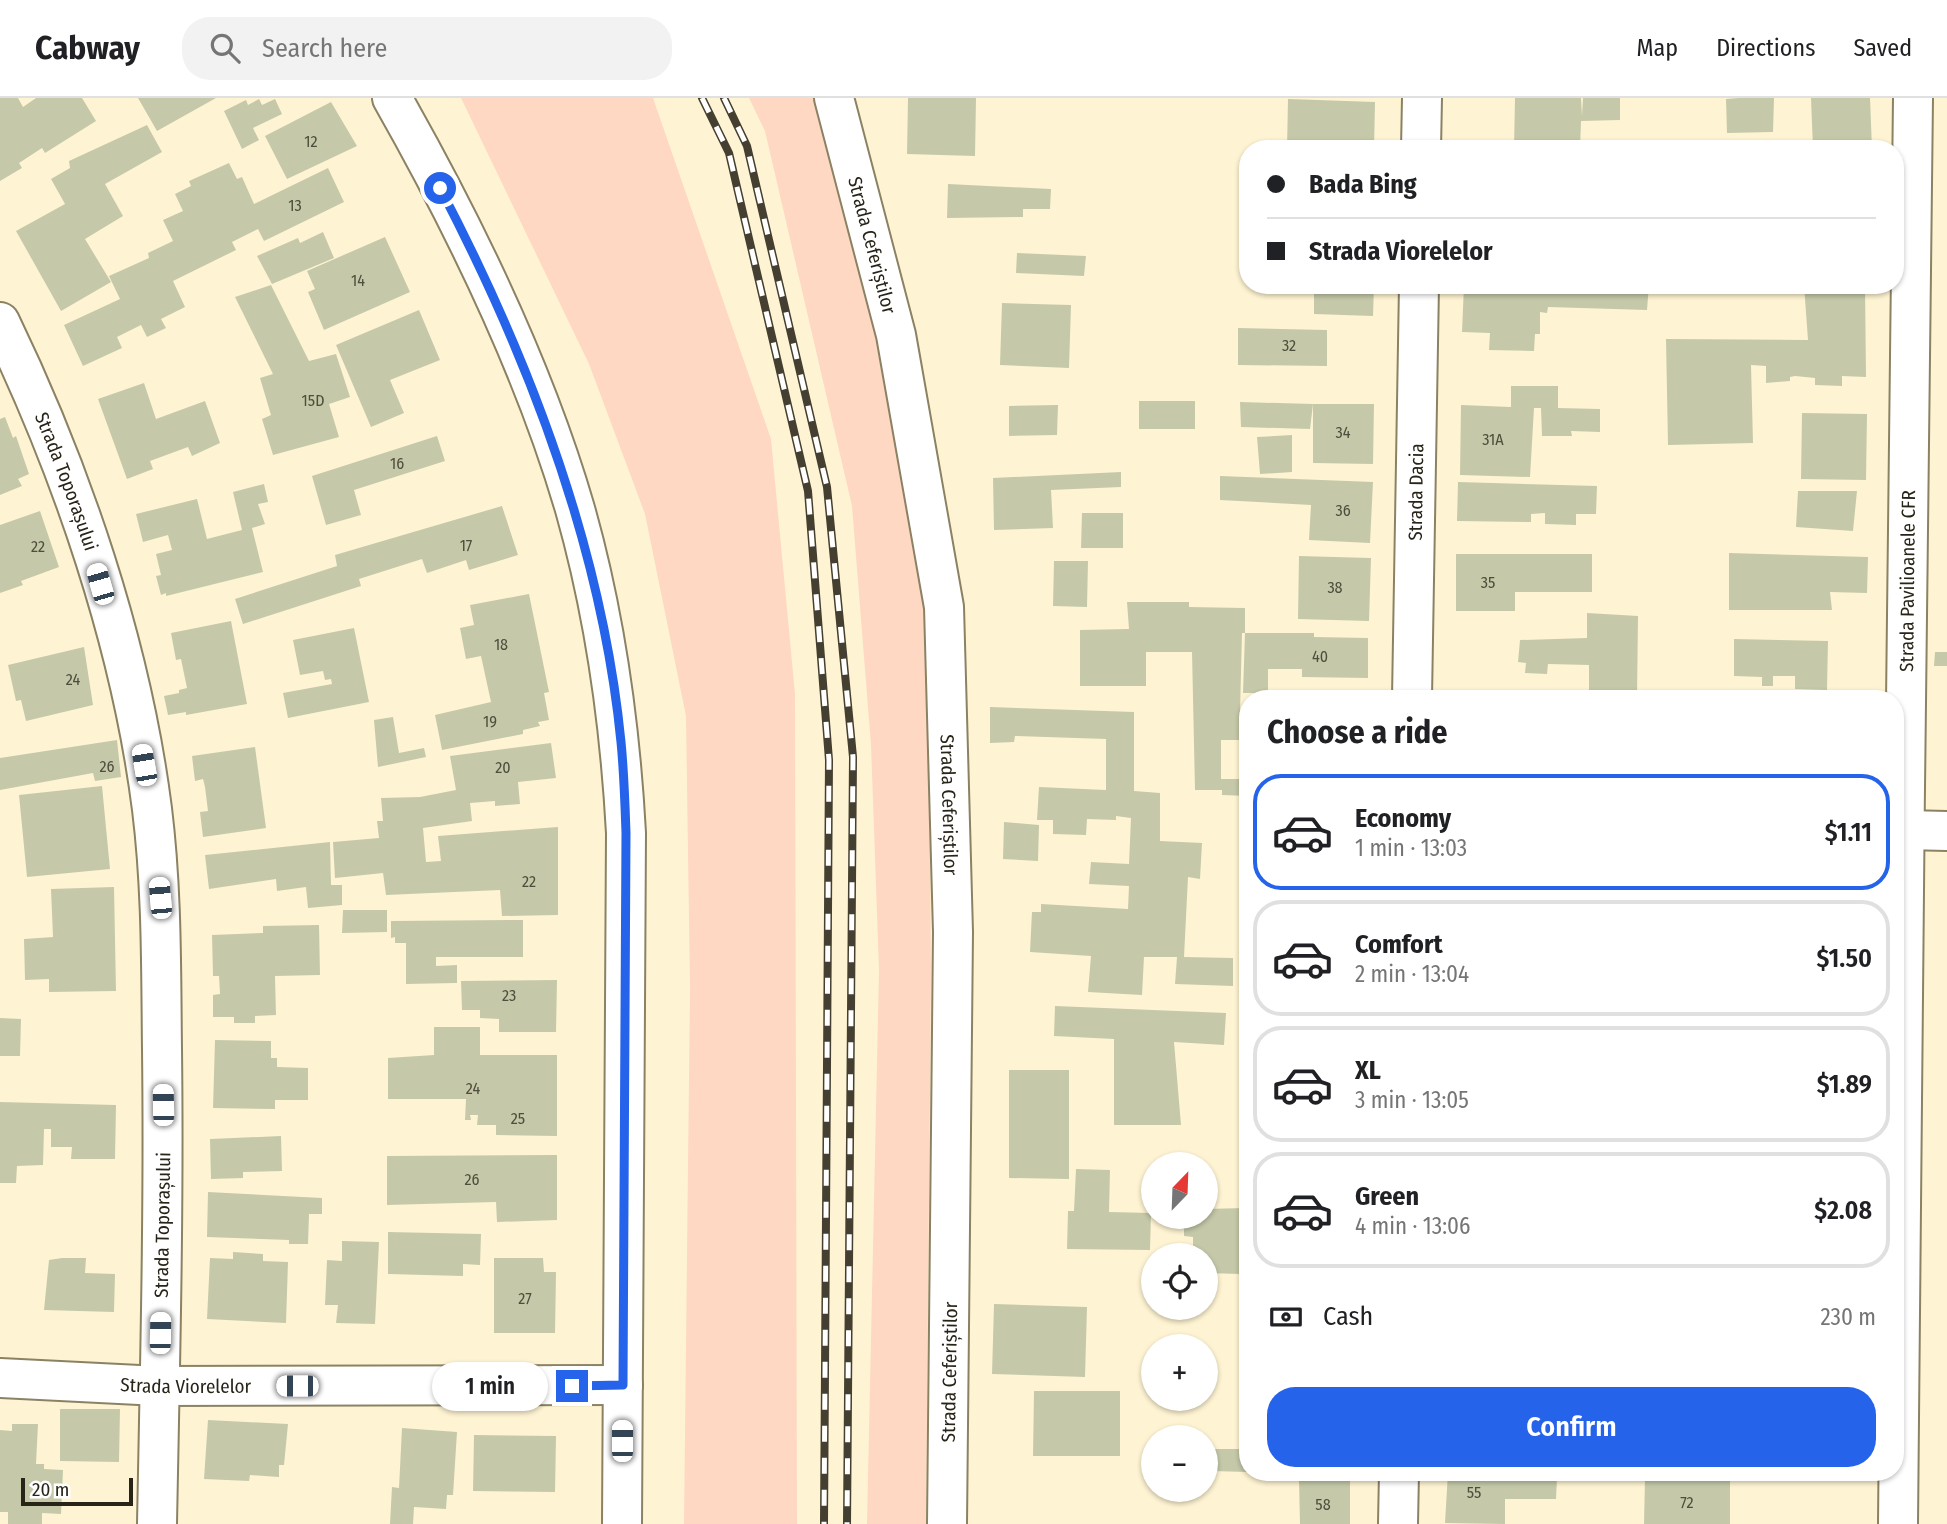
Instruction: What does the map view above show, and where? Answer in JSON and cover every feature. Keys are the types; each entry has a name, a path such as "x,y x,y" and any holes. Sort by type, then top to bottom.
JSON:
{"street":[{"path":"392,98 452,211 512,340 574,509 604,634 621,742 626,833 622,1524"},
{"name":"Strada Ceferiștilor","path":"834,98 896,335 944,607 953,932 947,1524"},
{"path":"1421,140 1422,98"},
{"name":"Strada Pavilioanele CFR","path":"1904,1004 1904,702 1913,98"},
{"name":"Strada Dacia","path":"1412,690 1419,294"},
{"name":"Strada Toporașului","path":"0,322 33,391 87,538 136,721 152,808 160,898 163,1131 157,1524"},
{"path":"1906,830 1947,831"},
{"name":"Strada Viorelelor","path":"0,1378 159,1386 623,1385"},
{"path":"1398,1524 1399,1481"},
{"name":"Strada Pavilioanele CFR","path":"1898,1481 1898,1524"}],"shaded area":[{"path":"461,98 653,98 771,439 795,694 797,1524 684,1524 690,988 686,716 645,514 589,364"},
{"path":"749,98 824,98 928,540 931,976 926,1524 867,1524 879,970 871,745 852,506 765,131"}],"building":[{"path":"0,98 18,98 23,107 36,98 82,98 96,121 45,153 42,148 19,163 22,168 0,181"},
{"path":"138,98 216,98 157,131"},
{"path":"908,98 976,98 975,156 907,154"},
{"path":"1515,98 1581,98 1582,116 1583,98 1620,98 1620,120 1581,121 1580,140 1514,140"},
{"path":"1774,98 1773,132 1727,133 1726,99"},
{"path":"1811,98 1870,98 1872,140 1813,140"},
{"path":"259,99 262,105 275,99 282,114 253,128 259,140 242,149 224,111 246,100 248,105"},
{"path":"1288,99 1375,102 1374,140 1287,140"},
{"path":"331,102 357,146 287,179 265,136"},
{"path":"147,125 162,152 105,184 123,216 85,239 111,282 61,311 16,231 65,204 51,179 70,168 69,161"},
{"path":"229,163 237,179 242,177 254,204 328,168 344,202 264,241 258,229 232,242 236,250 173,281 185,307 161,319 166,328 147,337 141,325 117,337 122,348 83,366 64,325 120,299 109,276 149,258 148,253 173,241 163,220 183,211 175,194 191,186 189,181"},
{"path":"948,184 1051,189 1050,209 1023,209 1023,217 947,218"},
{"path":"323,232 334,258 272,284 257,256 298,238 300,243"},
{"path":"385,237 410,292 324,330 308,292 315,289 307,271"},
{"path":"1017,253 1086,256 1084,276 1016,273"},
{"path":"271,285 309,361 336,354 350,397 329,404 339,437 273,455 262,419 271,415 260,378 273,374 235,297"},
{"path":"1314,294 1374,294 1373,316 1314,314"},
{"path":"1464,294 1648,294 1647,310 1548,307 1547,313 1540,312 1540,334 1535,334 1534,351 1489,350 1490,333 1462,332"},
{"path":"1805,294 1865,294 1866,377 1842,376 1842,386 1815,385 1815,378 1795,376 1790,377 1790,381 1766,383 1766,366 1751,365 1753,443 1668,445 1666,339 1808,340"},
{"path":"1002,303 1071,305 1069,368 1000,365"},
{"path":"419,310 440,360 390,380 404,413 371,427 336,345"},
{"path":"1238,328 1327,330 1327,366 1238,365"},
{"path":"144,383 156,419 205,401 220,443 192,456 188,447 150,461 153,469 127,479 98,399"},
{"path":"1511,386 1558,386 1558,408 1600,409 1600,432 1571,431 1572,436 1542,436 1541,408 1534,408 1530,477 1460,475 1461,405 1511,407"},
{"path":"1139,401 1195,401 1195,429 1139,429"},
{"path":"1240,402 1313,404 1310,429 1241,427"},
{"path":"1313,404 1374,404 1373,464 1313,463"},
{"path":"1058,405 1057,435 1009,436 1009,406"},
{"path":"1802,413 1867,414 1866,480 1801,479"},
{"path":"5,417 13,438 16,436 29,474 18,479 22,486 0,495 0,419"},
{"path":"1292,435 1292,472 1260,474 1257,437"},
{"path":"437,436 445,461 354,490 361,515 326,525 312,476"},
{"path":"1121,472 1121,487 1051,490 1053,528 994,530 993,478"},
{"path":"1220,476 1373,482 1370,543 1309,540 1311,505 1220,500"},
{"path":"1458,482 1597,486 1596,514 1576,514 1576,525 1545,524 1545,513 1531,514 1531,522 1457,521"},
{"path":"264,484 268,502 258,504 265,524 252,528 263,572 161,595 156,576 161,575 156,554 172,550 168,535 143,542 136,514 197,499 207,539 242,530 233,492"},
{"path":"1798,491 1857,491 1853,531 1796,527"},
{"path":"502,506 518,555 469,570 466,560 427,573 422,559 359,579 361,586 243,624 235,599 337,566 335,555"},
{"path":"40,511 59,567 21,581 23,585 0,593 0,525"},
{"path":"1082,513 1123,513 1123,548 1081,548"},
{"path":"1729,553 1868,557 1867,593 1830,592 1832,610 1729,610"},
{"path":"1456,554 1592,554 1592,592 1515,592 1515,611 1456,611"},
{"path":"1299,556 1371,558 1369,621 1298,619"},
{"path":"1054,561 1088,561 1087,607 1053,606"},
{"path":"529,594 549,692 544,693 549,720 538,722 540,726 523,730 523,734 442,750 435,715 491,702 481,656 466,659 460,628 474,625 470,605"},
{"path":"1127,602 1189,602 1189,607 1245,608 1239,690 1239,740 1221,740 1221,779 1239,779 1239,796 1222,795 1222,790 1195,790 1192,652 1146,652 1146,686 1080,686 1080,630 1129,629"},
{"path":"1587,613 1638,616 1637,690 1589,690 1589,665 1548,664 1547,674 1525,673 1526,663 1518,662 1520,640 1587,638"},
{"path":"231,621 247,704 186,715 186,712 168,715 164,696 187,688 181,659 176,660 171,633"},
{"path":"354,628 369,702 288,718 283,693 332,684 331,679 325,680 323,671 300,675 293,640"},
{"path":"1245,633 1314,633 1314,637 1368,638 1368,678 1302,677 1302,669 1268,669 1268,690 1243,690"},
{"path":"1734,639 1828,641 1827,690 1795,689 1795,676 1773,676 1773,686 1762,686 1762,677 1734,676"},
{"path":"84,647 93,705 26,721 21,700 16,701 8,665"},
{"path":"1935,652 1947,652 1947,666 1934,666"},
{"path":"990,707 1134,712 1134,791 1160,793 1160,841 1202,843 1200,879 1188,877 1184,957 1233,958 1233,986 1175,984 1177,957 1144,957 1142,995 1088,992 1091,956 1030,952 1032,912 1041,912 1041,904 1128,909 1129,886 1089,884 1091,862 1129,864 1131,818 1116,816 1116,820 1087,819 1086,835 1053,834 1053,820 1037,820 1039,787 1106,790 1106,739 1015,736 1014,742 990,743"},
{"path":"393,717 399,753 424,748 426,757 378,767 374,720"},
{"path":"117,740 121,777 95,781 93,773 0,790 0,758"},
{"path":"551,743 556,778 518,782 520,804 495,806 495,801 470,803 472,821 423,828 426,862 441,861 438,836 558,827 558,915 502,916 500,890 386,895 383,873 335,878 333,842 379,838 377,821 383,821 381,798 420,797 456,790 450,756"},
{"path":"255,747 266,828 203,837 200,812 208,811 205,787 203,779 195,781 192,756"},
{"path":"102,786 110,869 27,877 19,795"},
{"path":"1004,822 1039,825 1038,861 1003,859"},
{"path":"330,842 331,885 342,885 342,905 308,908 306,887 277,891 276,879 209,889 205,855"},
{"path":"114,887 116,991 49,992 49,979 25,980 24,939 53,937 51,889"},
{"path":"343,910 387,910 387,932 342,933"},
{"path":"523,920 523,957 436,957 436,966 457,965 457,983 406,984 406,943 395,943 395,937 391,938 391,921"},
{"path":"319,925 320,975 275,976 276,1015 255,1016 255,1023 234,1023 234,1017 213,1017 213,995 220,994 219,976 213,976 212,935 263,933 263,926"},
{"path":"557,980 556,1032 499,1032 499,1019 480,1018 480,1010 462,1010 461,981"},
{"path":"1055,1006 1226,1013 1224,1045 1174,1042 1181,1125 1114,1125 1114,1039 1054,1036"},
{"path":"0,1018 21,1019 20,1056 0,1056"},
{"path":"434,1027 480,1027 480,1055 557,1055 557,1136 496,1135 496,1125 477,1125 478,1115 470,1115 471,1120 465,1120 466,1099 388,1099 388,1058 434,1055"},
{"path":"215,1040 271,1041 271,1058 277,1058 277,1067 308,1068 308,1100 275,1100 275,1109 213,1108"},
{"path":"1009,1070 1069,1070 1069,1179 1009,1178"},
{"path":"0,1102 116,1105 115,1159 71,1159 72,1147 51,1147 51,1129 44,1129 43,1165 17,1166 16,1183 0,1183"},
{"path":"281,1136 282,1171 243,1172 243,1178 211,1179 210,1139"},
{"path":"557,1155 557,1220 497,1222 496,1202 387,1205 387,1156"},
{"path":"1076,1169 1110,1170 1109,1212 1141,1213 1141,1229 1151,1229 1150,1243 1141,1243 1141,1250 1067,1249 1068,1211 1074,1211"},
{"path":"208,1192 322,1198 322,1214 309,1214 308,1244 289,1244 289,1240 207,1237"},
{"path":"1239,1208 1239,1274 1218,1273 1218,1243 1193,1243 1193,1237 1184,1236 1184,1229 1218,1229 1218,1209"},
{"path":"388,1232 481,1234 480,1265 463,1264 463,1276 388,1274"},
{"path":"342,1241 379,1242 375,1324 336,1323 338,1305 325,1305 327,1260 342,1261"},
{"path":"233,1252 263,1254 263,1261 288,1262 286,1323 207,1319 210,1258 233,1259"},
{"path":"86,1258 85,1273 115,1274 114,1312 44,1310 49,1260"},
{"path":"494,1258 543,1258 544,1272 556,1272 555,1333 494,1333"},
{"path":"994,1304 1087,1307 1085,1377 992,1374"},
{"path":"1034,1391 1120,1391 1120,1456 1033,1456"},
{"path":"60,1409 120,1409 119,1462 60,1461"},
{"path":"208,1420 288,1424 284,1465 279,1465 279,1477 250,1475 249,1481 204,1479"},
{"path":"12,1424 38,1424 36,1464 44,1464 44,1469 63,1470 61,1514 42,1513 42,1524 8,1524 8,1512 0,1512 0,1430 12,1431"},
{"path":"402,1428 457,1432 453,1495 447,1495 446,1509 414,1507 413,1524 390,1524 392,1487 399,1488"},
{"path":"474,1435 556,1436 555,1492 473,1491"},
{"path":"1218,1449 1239,1449 1239,1472 1218,1471"},
{"path":"1299,1481 1350,1481 1350,1524 1300,1524"},
{"path":"1447,1481 1557,1481 1556,1499 1505,1499 1505,1524 1445,1523"},
{"path":"1645,1481 1730,1481 1730,1524 1644,1524"}],"railway":[{"path":"702,98 729,153 808,491 829,760 824,1524"},
{"path":"724,98 747,146 827,487 853,757 847,1524"}],"route":[{"path":"440,188 507,328 550,438 574,509 604,634 621,742 626,833 623,1385 572,1386"}]}
